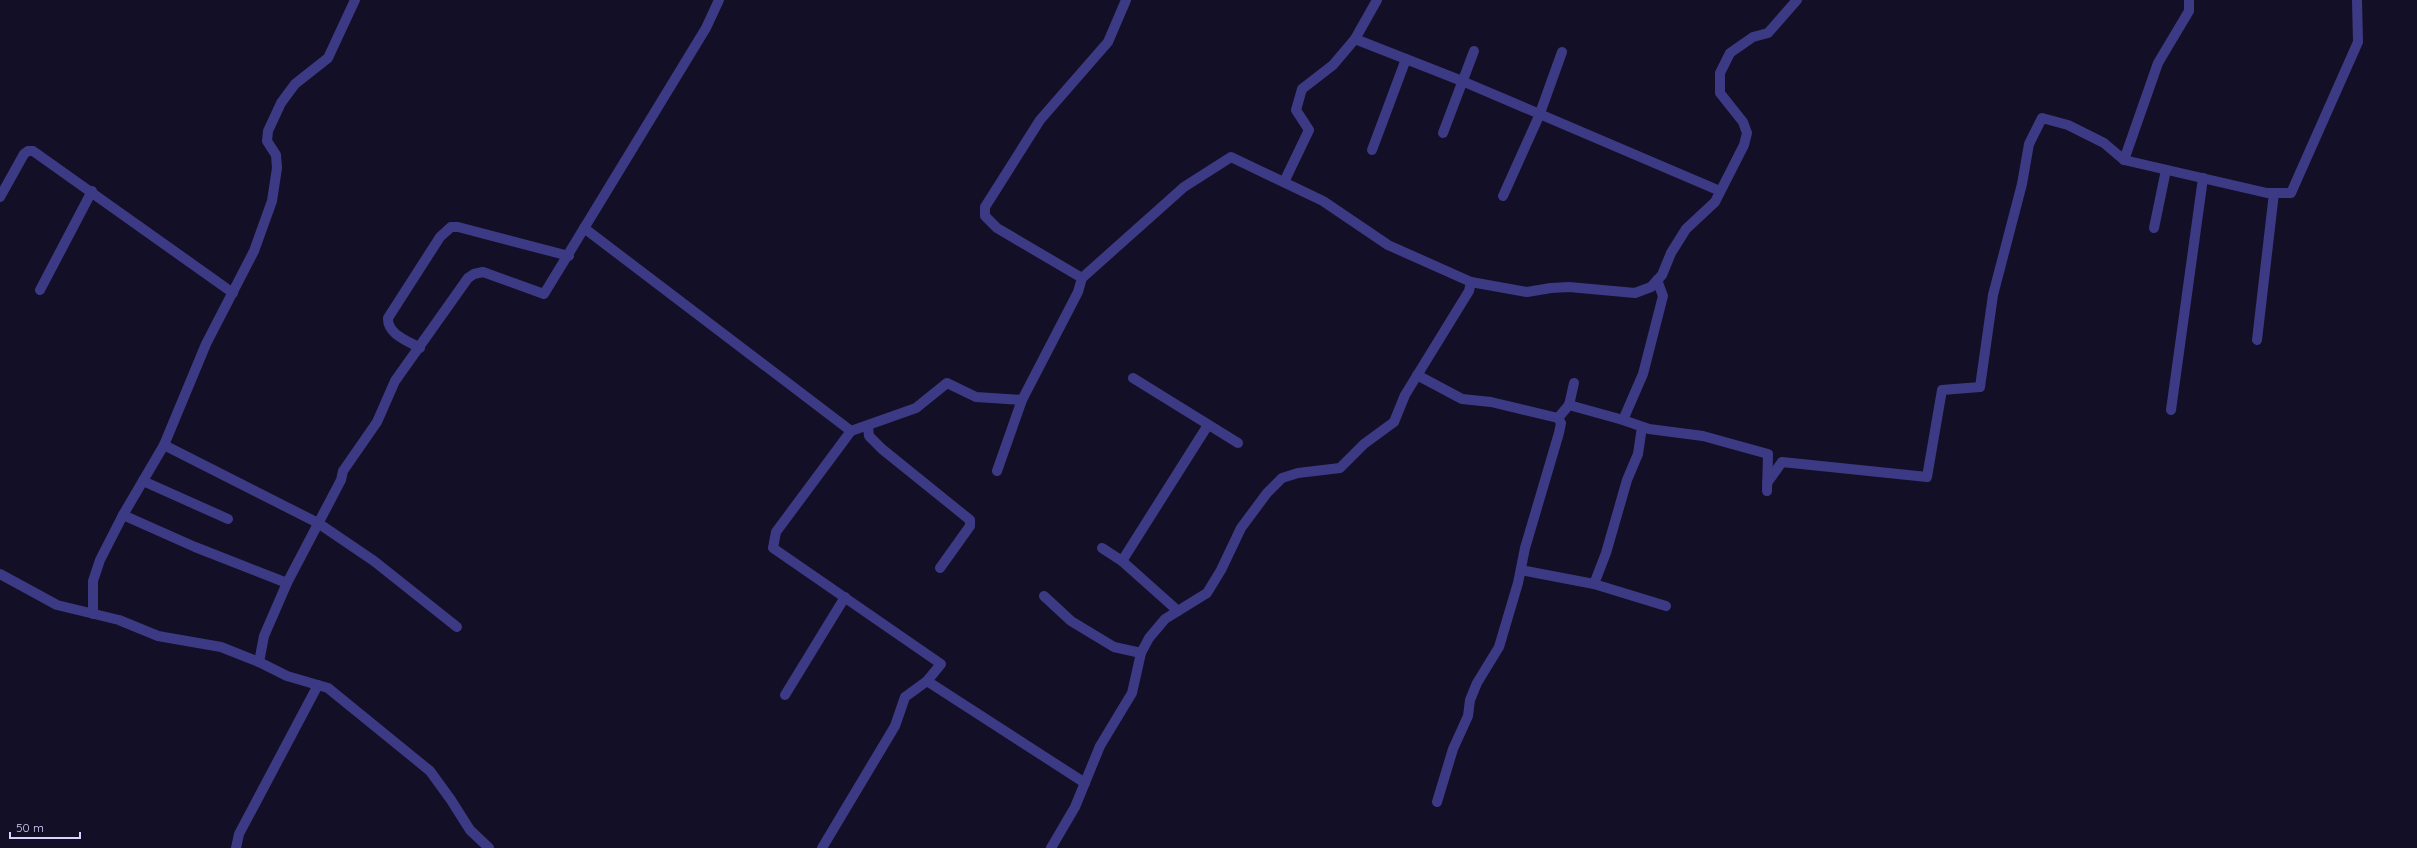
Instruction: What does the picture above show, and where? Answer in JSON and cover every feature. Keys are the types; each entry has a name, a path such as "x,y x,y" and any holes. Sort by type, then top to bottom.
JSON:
{"street":[{"path":"93,614 93,581 100,560 123,515 164,445 206,344 254,251 272,201 277,168 276,155 267,141 268,130 281,103 295,84 328,58 355,0"},
{"path":"259,662 264,636 287,583 341,480 343,471 377,422 395,381 420,348 468,278 474,274 483,272 544,294 706,28 720,0"},
{"path":"1082,278 997,228 985,216 984,207 1040,120 1108,42 1126,0"},
{"path":"1284,182 1309,130 1296,110 1302,89 1333,65 1355,39 1377,0"},
{"path":"997,471 1022,400 1078,292 1082,278 1184,187 1231,157 1323,202 1388,245 1471,282 1527,292 1551,288 1569,288 1635,293 1651,287 1657,280 1686,229 1715,202 1744,145 1747,133 1743,122 1720,93 1720,73 1730,53 1753,38 1768,33 1797,0"},
{"path":"2124,160 2158,63 2189,11 2189,0"},
{"path":"1569,405 1642,426 1703,436 1768,454 1767,487 1782,462 1927,477 1942,390 1980,387 1993,296 2022,184 2029,144 2042,118 2068,125 2104,143 2124,160 2274,193 2291,193 2358,42 2357,0"},
{"path":"1355,39 1462,81 1539,116 1720,191"},
{"path":"1443,133 1474,51"},
{"path":"1503,196 1539,116 1562,52"},
{"path":"1372,150 1406,59"},
{"path":"0,197 28,151 33,151 92,191 233,294"},
{"path":"2154,228 2166,170"},
{"path":"2171,410 2203,178"},
{"path":"40,290 92,191"},
{"path":"2257,340 2274,193"},
{"path":"420,348 390,330 387,325 388,318 440,238 451,227 458,227 568,256"},
{"path":"584,228 852,431"},
{"path":"1623,420 1643,374 1663,296 1657,280"},
{"path":"1051,848 1075,807 1100,746 1132,693 1141,653 1149,638 1165,619 1207,593 1221,570 1241,528 1267,493 1282,478 1298,473 1340,468 1364,444 1394,422 1405,395 1469,291 1471,282"},
{"path":"1417,375 1462,399 1491,402 1558,418 1561,423 1525,548 1521,570 1499,647 1477,683 1470,700 1468,716 1453,749 1437,802"},
{"path":"1133,378 1238,443"},
{"path":"822,848 895,726 905,697 927,681 942,664 772,548 776,532 852,431 868,427 885,417 916,408 947,383 976,397 1022,400"},
{"path":"1558,418 1569,405 1574,383"},
{"path":"1122,561 1208,425"},
{"path":"1594,584 1606,553 1627,480 1638,454 1642,426"},
{"path":"868,427 869,436 882,449 970,520 970,526 940,568"},
{"path":"164,445 318,523 374,561 457,627"},
{"path":"143,481 228,519"},
{"path":"123,515 195,547 287,583"},
{"path":"1102,548 1122,561 1178,611"},
{"path":"1521,570 1594,584 1666,606"},
{"path":"0,574 57,605 119,620 158,636 221,647 259,662 287,676 328,688 430,771 470,830 489,848"},
{"path":"1044,596 1071,621 1114,646 1141,653"},
{"path":"785,695 845,598"},
{"path":"927,681 1085,783"},
{"path":"236,848 239,834 318,685"}]}
